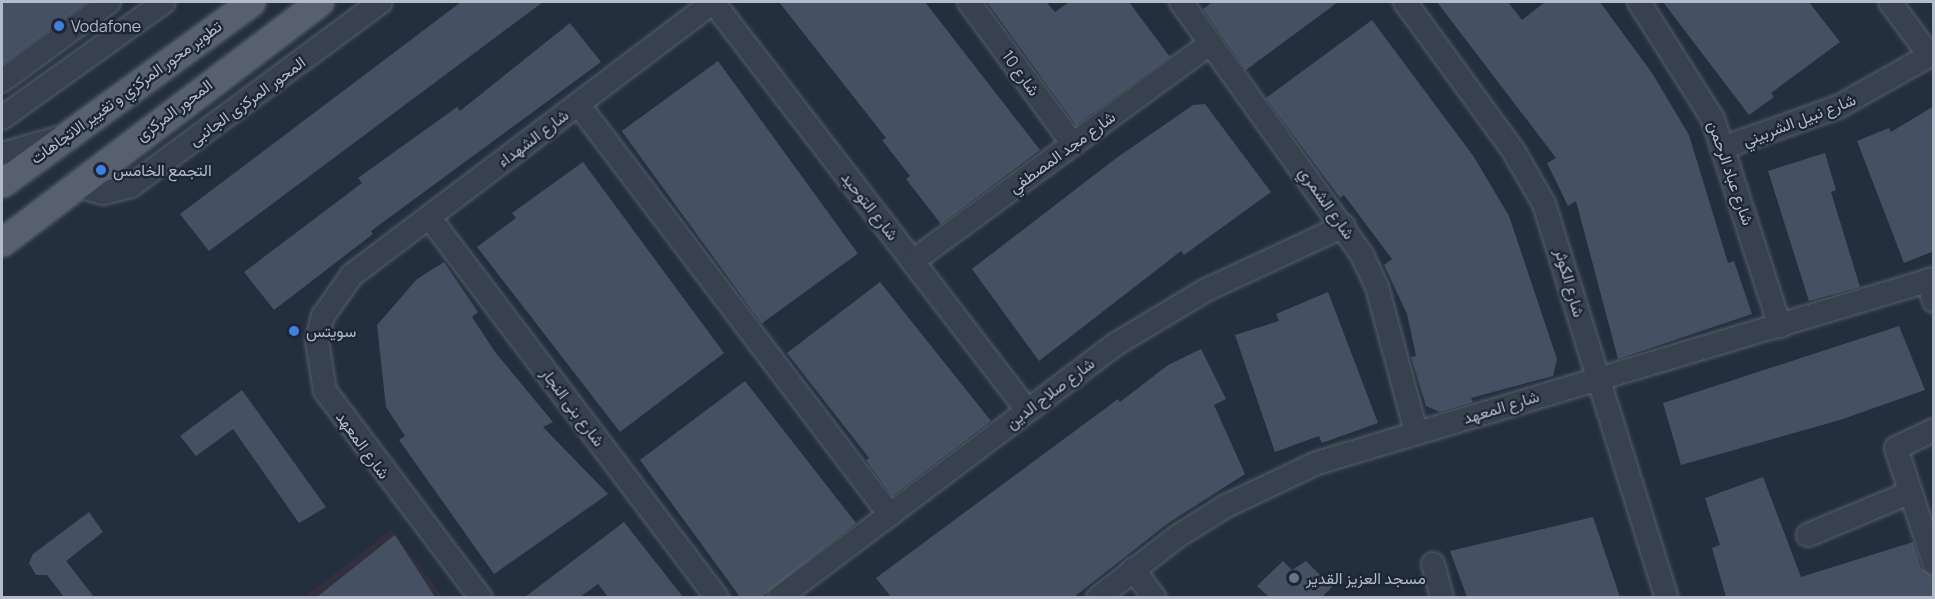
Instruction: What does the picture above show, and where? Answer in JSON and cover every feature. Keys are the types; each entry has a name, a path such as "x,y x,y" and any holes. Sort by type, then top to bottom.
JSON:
{"main road":[{"name":"تطوير محور المركزي و تغيير الاتجاهات","path":"2,183 251,2"},
{"name":"المحور المركزى","path":"2,242 74,185 319,2"}],"street":[{"path":"2,81 109,2"},
{"path":"2,118 164,2"},
{"name":"المحور المركزى الجانبى","path":"74,185 102,193 131,186 381,2"},
{"name":"شارع الشهداء","path":"352,275 713,2"},
{"name":"شارع التوحيد","path":"713,2 1027,410"},
{"name":"شارع 10","path":"969,2 1073,144"},
{"name":"شارع الشمري","path":"1181,2 1344,225 1377,286 1416,432"},
{"name":"شارع الكوثر","path":"1405,2 1513,150 1544,204 1667,597"},
{"name":"شارع عباد الرحمن","path":"1639,2 1700,92 1725,147 1780,326"},
{"path":"1890,2 1932,54"},
{"name":"شارع مجد المصطفي","path":"913,261 1211,43"},
{"name":"شارع نبيل الشربيني","path":"1725,147 1838,107 1932,54"},
{"path":"578,104 890,515"},
{"path":"2,154 66,136"},
{"name":"شارع بنى النجار","path":"429,217 717,597"},
{"name":"شارع صلاح الدين","path":"779,597 1027,410 1163,315 1344,225"},
{"name":"شارع المعهد","path":"352,275 335,294 319,333 318,367 325,391 481,597"},
{"name":"شارع المعهد","path":"1098,597 1178,536 1274,480 1416,432 1598,377 1780,326 1932,287"},
{"path":"1934,430 1896,448 1934,563"},
{"path":"1808,535 1909,493"},
{"path":"1433,564 1442,597"},
{"path":"1133,569 1155,597"}],"shaded area":[{"path":"391,530 443,597 303,598"}],"building":[{"path":"2,2 87,2 2,65"},
{"path":"461,2 543,2 209,251 180,214"},
{"path":"779,2 925,2 1040,150 941,224 906,179 910,176 882,140 886,138"},
{"path":"987,2 1046,2 1055,12 1069,2 1129,2 1170,57 1076,125"},
{"path":"1212,2 1338,2 1246,70 1203,9"},
{"path":"1437,2 1508,2 1522,20 1545,2 1600,2 1652,73 1689,135 1728,263 1734,261 1752,314 1618,359 1576,201 1568,206 1547,163 1556,158"},
{"path":"1663,2 1809,2 1840,42 1771,93 1774,97 1749,115"},
{"path":"1372,20 1474,157 1509,216 1557,359 1553,376 1471,398 1473,402 1440,412 1426,406 1411,357 1416,356 1407,314 1384,265 1392,259 1344,195 1340,198 1266,98"},
{"path":"570,23 601,62 371,231 373,234 274,310 244,272 362,183 358,178 457,107 460,111"},
{"path":"718,61 858,254 762,323 622,131"},
{"path":"1205,104 1271,192 1184,255 1181,251 1039,361 972,269 1115,159 1193,105"},
{"path":"1934,106 1934,251 1904,263 1857,141 1889,128 1891,132"},
{"path":"1825,153 1836,190 1831,192 1860,287 1809,301 1768,171"},
{"path":"583,162 724,353 620,432 477,247 516,218 512,213"},
{"path":"444,262 478,312 472,317 495,352 553,422 543,427 608,494 494,574 399,440 405,436 386,407 377,325 417,279"},
{"path":"880,282 991,421 892,496 866,460 869,458 787,353"},
{"path":"1328,292 1378,423 1322,443 1319,436 1275,452 1235,335 1279,321 1276,314"},
{"path":"1899,326 1925,390 1840,420 1681,465 1663,403"},
{"path":"1201,349 1226,399 1214,405 1245,474 1167,524 1074,597 891,597 876,578 1118,399 1120,402 1168,365"},
{"path":"745,381 856,523 762,597 740,597 640,460"},
{"path":"242,390 326,507 299,523 233,429 196,456 180,436"},
{"path":"1763,477 1801,577 1913,542 1921,568 1933,576 1934,597 1726,597 1712,548 1720,545 1705,498"},
{"path":"89,512 103,532 66,561 94,597 64,597 47,575 36,575 29,563 33,554"},
{"path":"1593,517 1620,597 1467,597 1450,551"},
{"path":"624,522 683,597 608,597 598,584 580,597 525,597"},
{"path":"395,535 435,597 317,597"},
{"name":"مسجد العزيز القدير","path":"1283,561 1292,570 1306,561 1332,587 1322,597 1269,597 1257,586"}],"place":[{"name":"Vodafone","path":"59,26"},
{"name":"التجمع الخامس","path":"101,170"},
{"name":"سويتس","path":"294,331"},
{"name":"مسجد العزيز القدير","path":"1294,578"}]}
